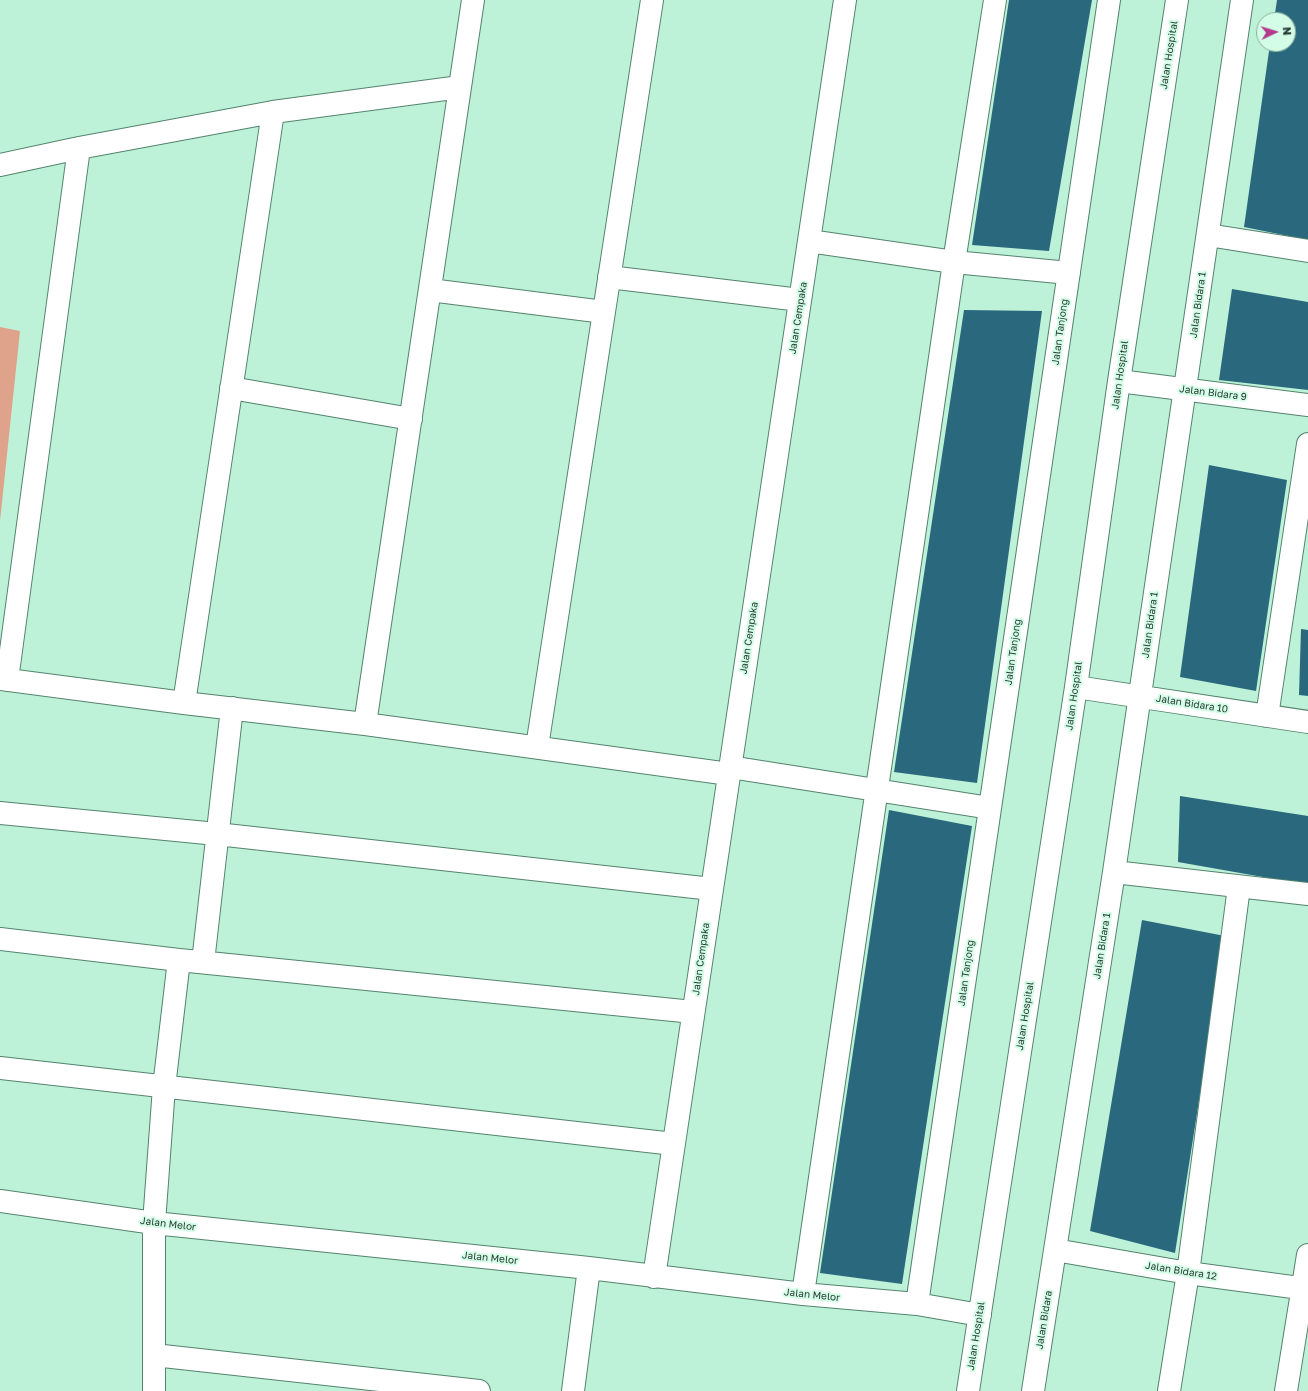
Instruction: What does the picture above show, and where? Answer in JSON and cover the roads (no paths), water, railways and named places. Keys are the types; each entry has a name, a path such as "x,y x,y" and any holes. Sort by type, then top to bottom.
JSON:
{"street":[{"path":"365,724 473,0"},
{"path":"537,747 652,0"},
{"name":"Jalan Cempaka","path":"654,1277 845,0"},
{"path":"803,1294 954,262 995,0"},
{"name":"Jalan Tanjong","path":"917,1304 1109,0"},
{"name":"Jalan Hospital","path":"968,1391 1076,687 1119,381 1177,0"},
{"name":"Jalan Bidara 1","path":"1055,1250 1114,872 1242,0"},
{"path":"0,165 79,148 273,112 460,87"},
{"path":"184,703 273,112"},
{"path":"79,148 3,680 365,724 877,790 990,808"},
{"path":"1208,235 1308,251"},
{"path":"809,241 954,262 1069,273"},
{"path":"609,277 800,300"},
{"path":"430,290 604,312"},
{"name":"Jalan Bidara 9","path":"1119,381 1308,405"},
{"path":"231,388 411,419"},
{"path":"1267,716 1308,444"},
{"name":"Jalan Bidara 10","path":"1076,687 1308,722"},
{"path":"203,962 232,708"},
{"path":"0,813 217,834 712,889"},
{"path":"1114,872 1308,894"},
{"path":"1169,1391 1188,1272 1239,887"},
{"path":"0,940 178,960 693,1012"},
{"path":"154,1391 154,1223 164,1086 178,960"},
{"path":"0,1068 674,1144"},
{"name":"Jalan Melor","path":"0,1202 154,1223 589,1268 803,1294 917,1304 980,1316"},
{"name":"Jalan Bidara 12","path":"1055,1250 1188,1272 1305,1289"},
{"name":"Jalan Bidara","path":"1033,1391 1055,1250"},
{"path":"1286,1391 1305,1289 1308,1255"},
{"path":"573,1391 589,1268"},
{"path":"154,1356 479,1391"}]}
